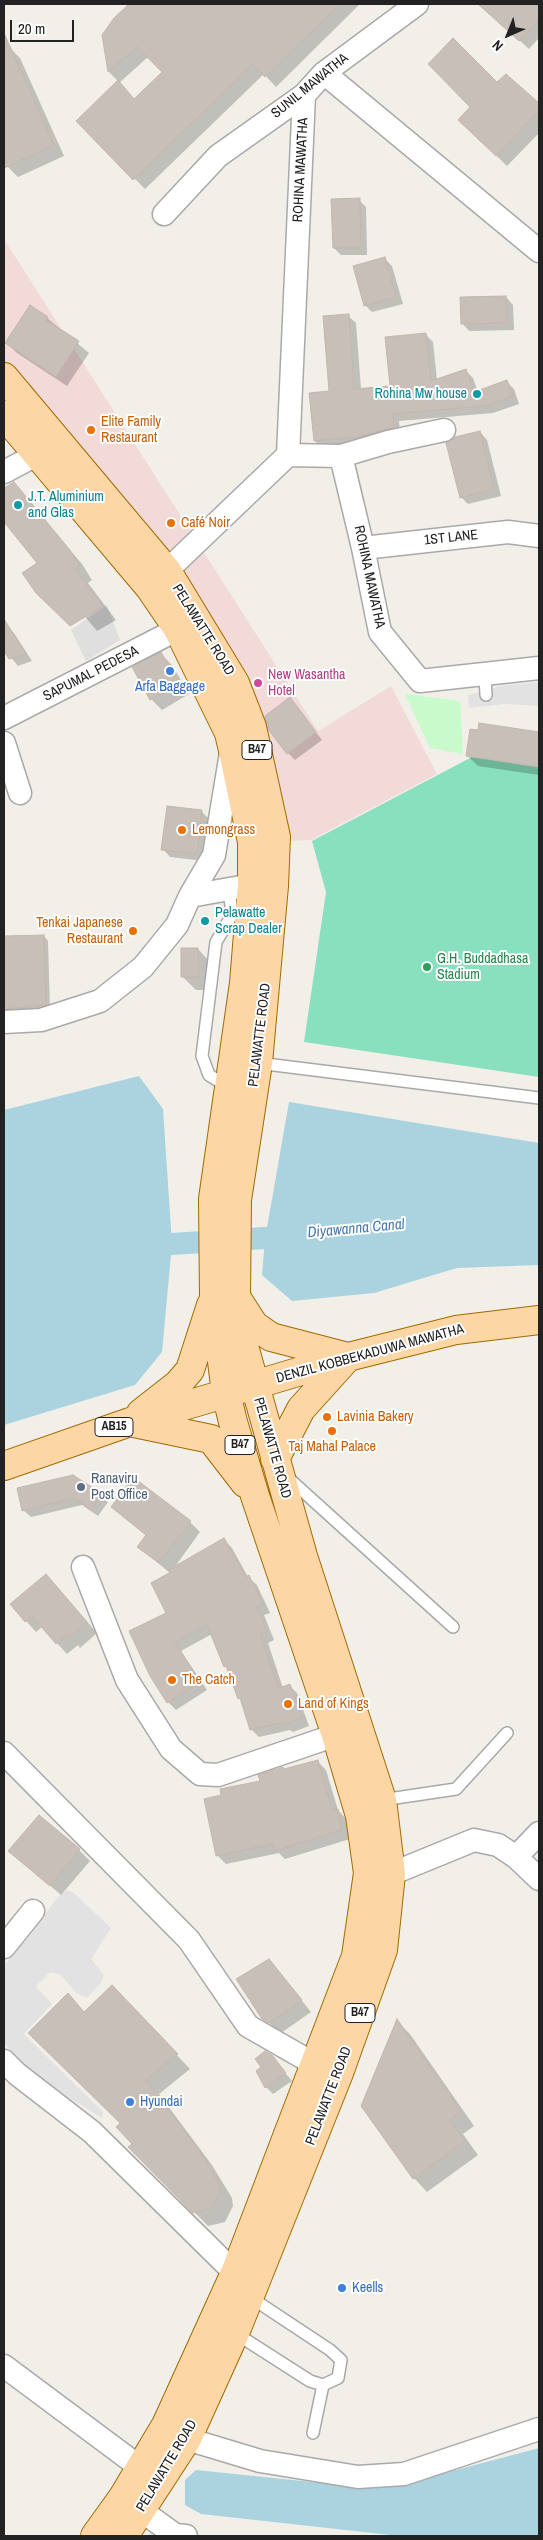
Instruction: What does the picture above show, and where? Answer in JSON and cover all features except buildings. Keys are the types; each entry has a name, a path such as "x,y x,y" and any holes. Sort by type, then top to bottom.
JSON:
{"main road":[{"name":"PELAWATTE ROAD","path":"4,377 45,447 158,579 235,683 252,727 276,837 252,900 244,983 229,1088 225,1200 226,1393 255,1496 336,1735 379,1874"},
{"name":"PELAWATTE ROAD","path":"4,415 45,447"},
{"name":"PELAWATTE ROAD","path":"158,579 178,630 228,733 252,842 252,900 258,1063 225,1200"},
{"name":"PELAWATTE ROAD","path":"95,2536 132,2504 236,2333 250,2297 327,2069 379,1874 382,1800 303,1556 242,1339 225,1293"},
{"path":"130,1422 178,1384 190,1370 225,1293 254,1325 271,1337 348,1357 301,1409 277,1463"},
{"name":"DENZIL KOBBEKADUWA MAWATHA","path":"4,1466 130,1422 348,1357 456,1330 539,1320"},
{"path":"130,1422 211,1439 255,1496"},
{"name":"PELAWATTE ROAD","path":"177,2432 235,2274 327,2069"},
{"name":"PELAWATTE ROAD","path":"124,2536 132,2504"}],"street":[{"name":"SUNIL MAWATHA","path":"164,214 218,156 304,95 324,73 417,4"},
{"path":"324,73 539,251"},
{"name":"ROHINA MAWATHA","path":"288,455 304,95"},
{"path":"158,579 288,455 341,456 388,442 444,430"},
{"path":"4,472 45,447"},
{"name":"ROHINA MAWATHA","path":"341,456 363,548 380,632 420,681 486,685 539,668"},
{"name":"1ST LANE","path":"363,548 508,532 539,536"},
{"name":"SAPUMAL PEDESA","path":"4,718 178,630"},
{"path":"4,744 20,793"},
{"path":"4,1022 41,1020 100,1001 144,967 177,925 190,896 214,855 232,746"},
{"path":"190,896 252,900"},
{"path":"83,1567 127,1680 171,1749 200,1774 218,1775 336,1735"},
{"path":"4,1753 189,1940 248,2026 327,2069"},
{"path":"516,1857 539,1833"},
{"path":"379,1874 474,1840 498,1845 516,1857 539,1880"},
{"path":"4,1947 33,1911"},
{"path":"4,2061 17,2074 92,2132 235,2274"},
{"path":"4,2366 151,2475"},
{"path":"177,2432 260,2461 358,2477 404,2474 539,2429"},
{"path":"132,2504 179,2536"}],"lane":[{"path":"258,1063 539,1098"},
{"path":"277,1463 453,1627"},
{"path":"382,1800 456,1789 507,1733"},
{"path":"236,2333 310,2381 323,2386 338,2378 341,2360 330,2350 250,2297"},
{"path":"313,2433 323,2386"}],"shaded area":[{"path":"4,239 318,731 391,686 437,774 311,840 288,841 4,364"},
{"path":"107,605 120,640 86,661 71,630"},
{"path":"539,682 539,706 505,704 469,708 468,695 501,686"},
{"path":"67,1890 74,1893 111,1928 91,1959 104,1975 101,1983 87,1998 76,1993 61,1975 50,1972 36,1986 52,2004 24,2034 103,2112 102,2118 29,2073 4,2043 4,1966 56,1899"}],"green space":[{"path":"405,694 460,701 463,754 430,748"},
{"name":"G.H. Buddadhasa Stadium","path":"472,757 539,767 539,1077 304,1042 326,892 312,841"}],"water":[{"path":"139,1076 163,1109 172,1244 162,1352 135,1385 4,1425 4,1110"},
{"path":"289,1102 539,1143 539,1265 457,1268 374,1293 292,1301 262,1275 265,1239"},
{"path":"539,2448 539,2536 400,2536 201,2514 185,2505 185,2480 196,2470 361,2487 403,2484"}],"waterway":[{"name":"Diyawanna Canal","path":"172,1244 296,1236"}],"place":[{"name":"Rohina Mw house","path":"477,394"},
{"name":"Elite Family Restaurant","path":"91,430"},
{"name":"J.T. Aluminium and Glas","path":"18,505"},
{"name":"Café Noir","path":"171,523"},
{"name":"Arfa Baggage","path":"170,671"},
{"name":"New Wasantha Hotel","path":"258,683"},
{"name":"Lemongrass","path":"182,830"},
{"name":"Pelawatte Scrap Dealer","path":"205,921"},
{"name":"Tenkai Japanese Restaurant","path":"133,931"},
{"name":"G.H. Buddadhasa Stadium","path":"427,967"},
{"name":"Lavinia Bakery","path":"327,1417"},
{"name":"Taj Mahal Palace","path":"332,1431"},
{"name":"Ranaviru Post Office","path":"81,1487"},
{"name":"The Catch","path":"172,1680"},
{"name":"Land of Kings","path":"288,1704"},
{"name":"Hyundai","path":"130,2102"},
{"name":"Keells","path":"342,2288"}]}
